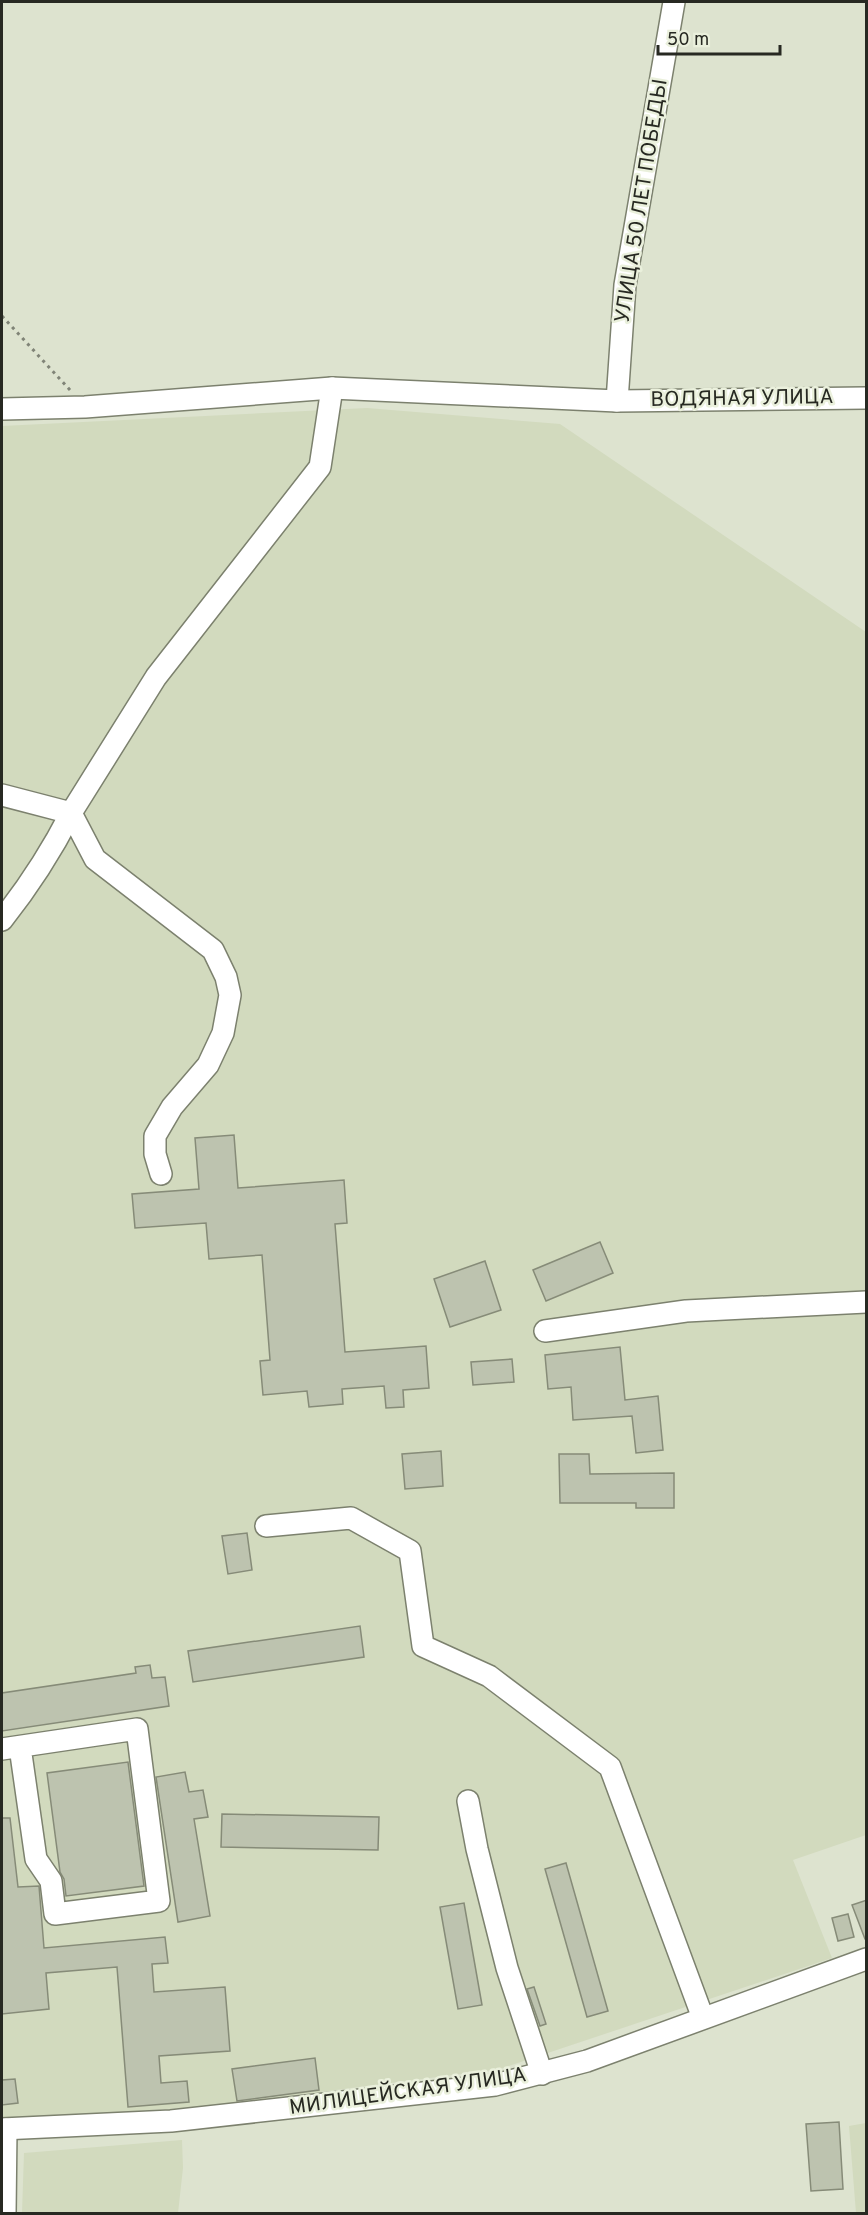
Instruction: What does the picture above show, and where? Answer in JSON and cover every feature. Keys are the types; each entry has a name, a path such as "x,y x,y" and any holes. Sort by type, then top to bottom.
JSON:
{"street":[{"name":"УЛИЦА 50 ЛЕТ ПОБЕДЫ","path":"617,401 625,285 674,2"},
{"name":"ВОДЯНАЯ УЛИЦА","path":"2,409 85,407 332,388 617,401 867,398"},
{"path":"2,920 28,887 51,852 71,813 156,677 320,466 332,388"},
{"path":"2,795 71,813 95,859 213,950 226,977 230,995 223,1033 208,1065 172,1107 155,1136 155,1154 161,1174"},
{"path":"545,1331 686,1311 867,1302"},
{"path":"266,1526 351,1518 410,1551 423,1646 489,1676 610,1767 703,2018"},
{"path":"137,1729 159,1901 55,1914 51,1881 36,1859 11,1748 137,1729"},
{"path":"468,1801 477,1849 507,1968 542,2074"},
{"name":"МИЛИЦЕЙСКАЯ УЛИЦА","path":"4,2129 206,2117 495,2085 587,2061 867,1959"},
{"path":"4,2129 5,2214"}],"path":[{"path":"2,316 85,407"}],"shaded area":[{"path":"367,408 560,424 866,632 866,1835 793,1860 832,1958 500,2069 211,2106 2,2120 2,426"},
{"path":"866,2123 866,2213 856,2213 849,2126"},
{"path":"182,2140 183,2168 178,2213 22,2213 24,2153"}],"building":[{"path":"234,1135 238,1188 344,1180 347,1223 335,1224 345,1352 426,1346 429,1388 403,1390 404,1407 386,1408 384,1386 342,1389 343,1404 309,1407 307,1391 263,1395 260,1361 270,1360 262,1255 209,1259 206,1223 135,1228 132,1194 199,1189 195,1138"},
{"path":"600,1242 613,1273 546,1301 533,1270"},
{"path":"485,1261 501,1310 450,1327 434,1279"},
{"path":"620,1347 625,1400 658,1396 663,1450 636,1453 632,1416 573,1420 571,1387 548,1389 545,1355"},
{"path":"512,1359 514,1382 473,1385 471,1362"},
{"path":"441,1451 443,1486 405,1489 402,1454"},
{"path":"559,1454 589,1454 590,1474 674,1473 674,1508 636,1508 636,1503 560,1503"},
{"path":"247,1533 252,1570 228,1574 222,1536"},
{"path":"360,1626 364,1657 193,1682 188,1651"},
{"path":"150,1665 152,1678 165,1677 169,1706 2,1731 2,1693 136,1673 135,1667"},
{"path":"128,1762 144,1886 66,1896 64,1879 60,1872 47,1773"},
{"path":"185,1772 189,1792 203,1790 208,1817 194,1819 210,1916 178,1922 156,1777"},
{"path":"222,1814 379,1817 378,1850 221,1847"},
{"path":"2,1818 10,1818 18,1887 39,1886 44,1948 165,1937 168,1963 152,1964 154,1992 225,1987 230,2051 159,2056 161,2083 187,2081 189,2102 128,2107 117,1967 46,1973 49,2009 2,2014"},
{"path":"566,1863 608,2011 587,2017 545,1869"},
{"path":"867,1900 867,1939 865,1939 852,1905"},
{"path":"464,1903 482,2005 458,2009 440,1907"},
{"path":"848,1914 854,1937 838,1941 832,1918"},
{"path":"534,1987 546,2024 540,2026 527,1989"},
{"path":"315,2058 319,2090 237,2101 232,2069"},
{"path":"15,2079 18,2103 2,2105 2,2080"},
{"path":"839,2122 843,2189 811,2191 806,2124"}]}
